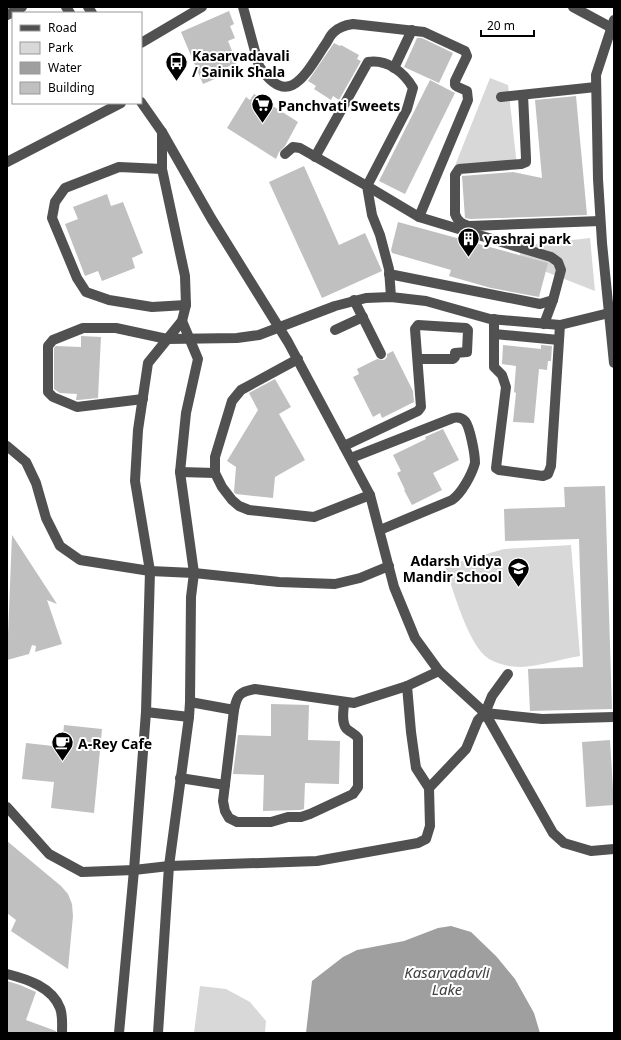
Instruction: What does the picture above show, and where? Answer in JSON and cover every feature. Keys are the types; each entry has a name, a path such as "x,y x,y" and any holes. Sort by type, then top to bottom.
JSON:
{"street":[{"path":"13,12 22,7"},
{"path":"142,42 202,7"},
{"path":"242,7 258,66 276,85 286,88 296,84 333,32 343,26 353,24 424,32 465,51 467,56 455,81 455,85 467,92 468,100 419,217"},
{"path":"573,7 613,24 596,75 596,87 600,221 611,314 614,363"},
{"path":"394,68 412,30"},
{"path":"315,157 368,62 382,61 394,68 408,80 413,88 407,109 367,186 372,215 380,235 389,274 391,297"},
{"path":"501,97 596,87"},
{"path":"523,95 526,162 521,164 459,169 455,175 455,214 457,220 462,224 469,226 600,221"},
{"path":"142,103 162,132 211,218 298,359 351,458 370,496 394,587 415,638 439,671 485,713 553,833 564,843 590,851 614,849"},
{"path":"7,162 119,104"},
{"path":"118,1033 134,870 146,712 150,571 135,481 138,430 148,363 182,321 186,305 185,276 162,169 162,132"},
{"path":"285,154 293,147 300,148 419,217 551,257 558,262 560,270 544,324"},
{"path":"162,169 119,167 65,188 55,202 52,218 77,278 86,292 109,300 152,307 186,305"},
{"path":"389,274 540,304 552,300"},
{"path":"143,399 77,407 53,397 48,392 48,346 53,340 83,328 116,328 167,339 237,338 259,335 354,300 366,298 391,297 426,301 494,319 544,324 560,325 611,314"},
{"path":"354,300 381,354"},
{"path":"335,330 363,317"},
{"path":"494,319 494,367 502,375 506,387 496,468 499,470 543,476 548,474 551,466 560,325"},
{"path":"158,1033 169,866 190,702 192,597 194,573 180,472 186,413 198,358 182,321"},
{"path":"344,446 418,411 421,407 415,329 418,325 466,328 468,330 467,352 455,353 455,357 453,359 418,359"},
{"path":"494,334 559,340"},
{"path":"298,359 241,390 232,401 215,457 215,473 222,487 232,500 239,506 249,510 314,517 370,496"},
{"path":"351,458 453,418 460,417 464,420 467,426 475,463 458,496 452,500 380,530"},
{"path":"7,446 26,462 36,483 46,518 60,546 80,560 150,571 194,573 279,582 335,584 360,578 389,566"},
{"path":"180,472 215,473"},
{"path":"344,702 343,723 347,729 358,738 358,786 353,794 301,817 288,817 271,822 237,822 229,818 225,811 223,801 225,784 236,698 244,691 254,689 354,703 407,686 439,671"},
{"path":"429,788 466,749 478,720 485,713 492,696 508,674"},
{"path":"7,807 49,854 82,872 134,870 169,866 317,860 418,843 426,839 430,826 429,788 416,768 407,686"},
{"path":"190,702 234,710"},
{"path":"146,712 189,717"},
{"path":"485,713 542,719 614,717"},
{"path":"180,778 225,784"},
{"path":"7,974 34,983 50,992 61,1008 62,1033"}],"green space":[{"path":"490,78 508,85 517,166 452,173"},
{"path":"590,238 595,291 521,262 519,246"},
{"path":"571,545 580,656 522,667 505,665 489,659 481,652 468,630 445,566 504,549"},
{"path":"200,986 226,989 250,1002 266,1021 265,1033 194,1033"}],"water":[{"name":"Kasarvadavli Lake","path":"451,926 471,932 496,956 515,979 534,1013 540,1033 306,1033 312,981 343,957 357,950 404,941 438,928"}],"building":[{"path":"229,11 234,24 230,26 235,38 228,41 237,63 215,72 217,78 203,84 181,32"},
{"path":"417,38 422,38 453,53 439,83 404,67"},
{"path":"334,43 340,46 341,45 359,55 357,59 361,61 339,100 333,96 331,100 314,89 316,86 308,81"},
{"path":"430,80 455,93 405,194 379,181"},
{"name":"Panchvati Sweets","path":"254,94 298,122 276,159 227,128 246,97 250,100"},
{"path":"576,96 587,215 465,218 462,176 513,172 542,178 535,100"},
{"path":"304,166 339,245 365,233 382,271 322,298 269,182"},
{"path":"107,194 111,206 123,202 143,253 132,258 135,268 102,281 98,271 85,276 65,224 78,219 73,207"},
{"name":"yashraj park","path":"398,222 548,263 539,297 491,288 449,276 451,270 392,253 391,250"},
{"path":"81,336 101,337 98,398 76,400 77,394 60,393 54,389 54,348 56,346 81,347"},
{"path":"503,345 541,349 541,345 552,346 551,361 548,361 547,370 539,369 534,423 513,422 516,393 514,392 516,366 502,364"},
{"path":"393,351 413,391 414,402 382,418 380,413 373,417 353,377 359,374 357,369 377,359 384,360 387,357 387,354"},
{"path":"275,379 291,407 279,414 305,460 275,477 273,498 236,494 234,492 236,467 227,461 258,410 249,393"},
{"path":"443,429 459,460 433,473 442,490 412,505 397,473 401,471 393,455 426,439 425,437"},
{"path":"605,486 612,709 530,711 528,669 583,667 579,539 505,541 504,509 565,507 564,487"},
{"path":"12,535 57,604 47,600 62,644 35,652 36,646 32,645 29,654 7,660"},
{"path":"271,704 309,705 308,740 340,741 339,784 305,783 304,809 263,811 264,775 233,774 238,735 271,736"},
{"name":"A-Rey Cafe","path":"64,725 102,729 94,813 51,808 54,782 22,779 26,743 62,747"},
{"path":"610,740 614,805 586,807 582,742"},
{"path":"7,841 61,886 68,894 72,904 73,916 68,969 11,931 16,920 7,913"},
{"path":"7,981 36,992 26,1020 56,1031 56,1033 7,1033"}],"place":[{"name":"Kasarvadavali / Sainik Shala","path":"176,82"},
{"name":"Panchvati Sweets","path":"262,124"},
{"name":"yashraj park","path":"469,258"},
{"name":"Adarsh Vidya Mandir School","path":"518,588"},
{"name":"A-Rey Cafe","path":"62,762"}]}
